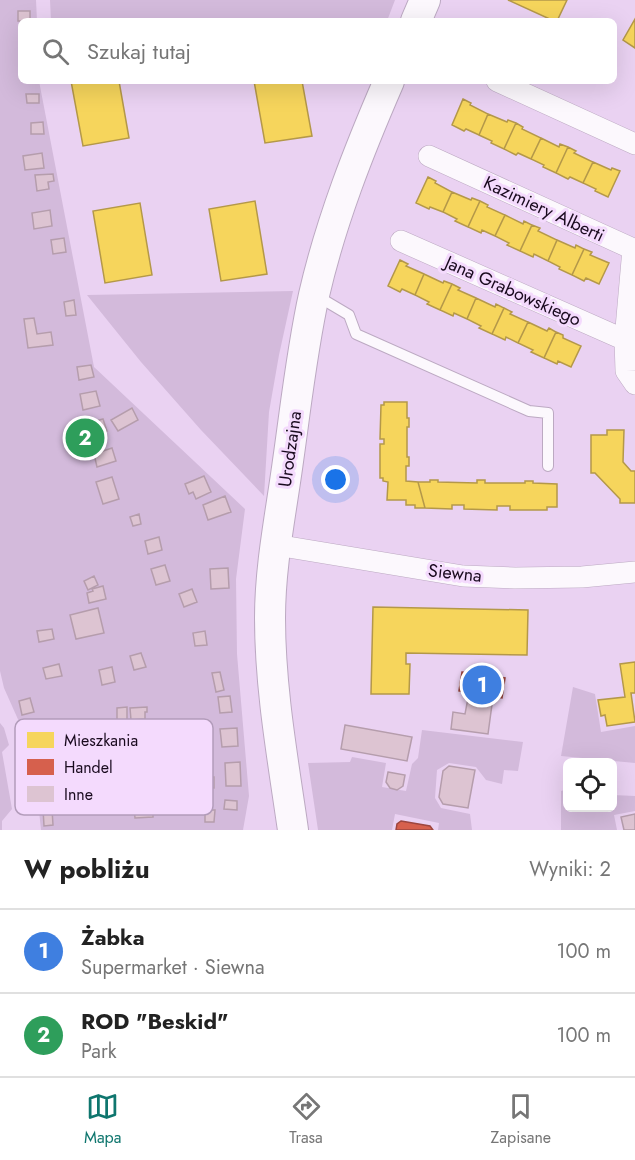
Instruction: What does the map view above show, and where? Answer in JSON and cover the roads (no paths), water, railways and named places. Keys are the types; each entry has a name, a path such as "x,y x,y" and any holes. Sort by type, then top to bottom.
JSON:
{"street":[{"path":"417,18 425,0"},
{"name":"Urodzajna","path":"293,830 271,660 272,573 306,335 314,294 335,216 388,84"},
{"path":"504,84 635,144"},
{"name":"Kazimiery Alberti","path":"429,156 633,249 625,340 626,371 635,384"},
{"name":"Jana Grabowskiego","path":"401,241 625,340"},
{"name":"Siewna","path":"276,545 463,576 515,578 635,572"}],"lane":[{"path":"314,294 349,315 357,334 529,411 549,413 548,466"}],"place":[{"name":"ROD \"Beskid\"","path":"85,438"},
{"name":"Żabka","path":"482,685"}]}
